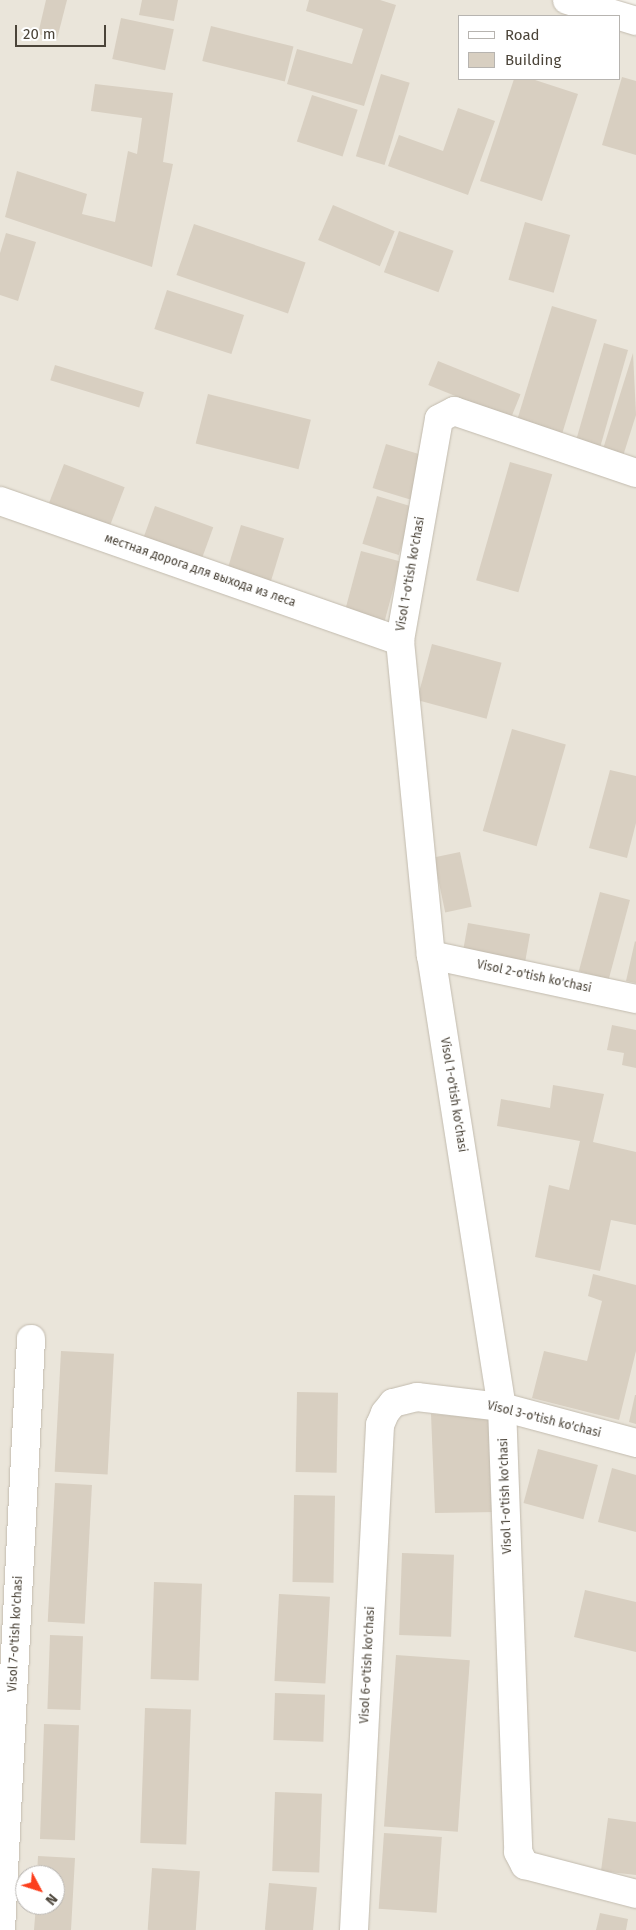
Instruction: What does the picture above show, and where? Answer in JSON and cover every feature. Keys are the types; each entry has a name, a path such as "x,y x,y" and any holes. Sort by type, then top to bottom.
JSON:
{"street":[{"path":"567,0 616,15"},
{"path":"621,16 636,21"},
{"name":"Visol 1-o'tish ko'chasi","path":"636,474 454,411 439,419 400,641 431,955 502,1407 518,1852 526,1866 636,1894"},
{"name":"местная дорога для выхода из леса","path":"0,501 400,641"},
{"name":"Visol 2-o'tish ko'chasi","path":"431,955 636,999"},
{"name":"Visol 7-o'tish ko'chasi","path":"1,1930 31,1338"},
{"name":"Visol 3-o'tish ko'chasi","path":"393,1403 417,1397 502,1407 636,1443"},
{"name":"Visol 6-o'tish ko'chasi","path":"354,1930 380,1425 393,1403"}],"shaded area":[{"path":"0,0 567,0 617,15 458,15 458,80 621,80 621,16 636,21 636,1930 0,1930"}],"building":[{"path":"46,0 67,0 57,39 38,34"},
{"path":"142,0 178,0 174,21 139,15"},
{"path":"309,0 380,0 396,5 364,106 287,84 297,49 352,64 363,29 306,11"},
{"path":"121,18 174,29 165,70 112,59"},
{"path":"211,26 293,47 285,81 202,61"},
{"path":"381,74 410,83 385,165 356,156"},
{"path":"622,77 636,81 636,155 602,145"},
{"path":"514,80 535,80 578,94 542,201 480,181"},
{"path":"95,84 173,93 163,162 173,164 152,267 5,217 17,171 87,194 82,214 115,222 128,151 137,154 142,118 91,111"},
{"path":"312,95 358,110 343,156 297,142"},
{"path":"458,108 495,121 468,195 388,166 399,135 443,151"},
{"path":"333,205 395,231 380,266 318,240"},
{"path":"525,222 570,235 554,293 508,280"},
{"path":"194,224 306,262 288,313 176,275"},
{"path":"399,231 454,251 438,292 384,272"},
{"path":"6,233 36,242 18,301 0,295 0,253"},
{"path":"167,290 244,315 231,354 154,329"},
{"path":"552,306 597,320 560,441 515,427"},
{"path":"604,343 628,350 600,448 576,441"},
{"path":"633,353 636,415 623,456 603,449"},
{"path":"438,361 521,394 511,418 428,385"},
{"path":"55,365 144,392 139,407 50,380"},
{"path":"208,394 311,420 299,469 196,443"},
{"path":"386,444 425,456 412,500 373,488"},
{"path":"510,462 552,474 518,592 476,580"},
{"path":"64,464 125,487 107,534 46,511"},
{"path":"377,496 413,507 399,555 362,544"},
{"path":"155,506 213,527 199,567 141,545"},
{"path":"241,525 284,538 269,588 226,575"},
{"path":"361,551 401,562 384,625 344,615"},
{"path":"432,644 502,663 487,719 417,700"},
{"path":"512,729 566,744 537,846 483,831"},
{"path":"610,770 636,776 636,823 627,858 589,848"},
{"path":"460,852 472,907 445,912 434,858"},
{"path":"600,892 630,900 609,979 579,971"},
{"path":"468,923 530,934 525,962 463,951"},
{"path":"636,942 636,983 626,981"},
{"path":"612,1025 636,1030 636,1068 622,1065 624,1053 607,1050"},
{"path":"553,1085 604,1094 593,1142 636,1152 636,1225 611,1220 600,1271 535,1257 549,1185 569,1190 580,1141 497,1126 501,1099 550,1108"},
{"path":"593,1274 636,1285 636,1351 619,1420 532,1398 544,1351 587,1361 602,1301 588,1296"},
{"path":"61,1351 114,1354 108,1475 55,1472"},
{"path":"297,1392 338,1393 337,1473 296,1472"},
{"path":"636,1395 636,1424 629,1422"},
{"path":"431,1414 489,1419 497,1512 435,1513"},
{"path":"538,1449 598,1465 583,1519 524,1503"},
{"path":"612,1468 636,1475 636,1532 598,1522"},
{"path":"55,1483 92,1485 85,1624 48,1622"},
{"path":"294,1495 335,1496 333,1583 292,1582"},
{"path":"402,1553 454,1555 451,1637 399,1635"},
{"path":"154,1582 202,1584 199,1681 151,1679"},
{"path":"585,1590 636,1602 636,1652 574,1637"},
{"path":"279,1594 330,1597 325,1684 274,1681"},
{"path":"50,1635 83,1636 80,1710 47,1709"},
{"path":"396,1655 470,1660 458,1832 384,1827"},
{"path":"275,1693 325,1695 323,1742 273,1740"},
{"path":"145,1708 191,1710 186,1845 140,1843"},
{"path":"44,1724 79,1725 75,1840 40,1839"},
{"path":"275,1792 322,1794 319,1873 272,1871"},
{"path":"608,1818 636,1822 636,1875 601,1871"},
{"path":"384,1833 442,1837 437,1913 379,1909"},
{"path":"38,1856 75,1858 71,1930 34,1930 35,1915 65,1915 65,1865 38,1865"},
{"path":"152,1868 200,1871 196,1930 148,1930"},
{"path":"269,1883 317,1887 313,1930 265,1930"},
{"path":"600,1913 628,1919 626,1930 596,1930"}]}
